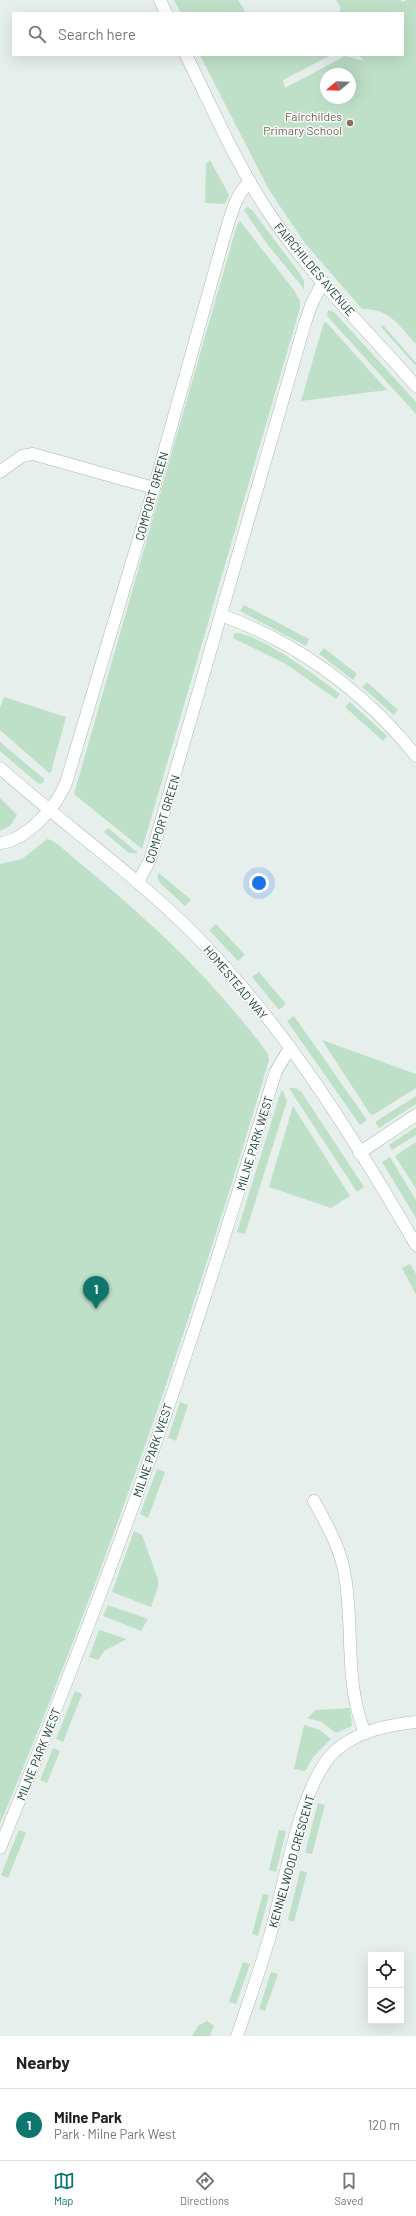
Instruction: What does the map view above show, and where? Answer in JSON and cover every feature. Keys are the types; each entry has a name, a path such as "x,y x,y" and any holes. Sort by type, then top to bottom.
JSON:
{"street":[{"path":"160,0 166,12"},
{"name":"FAIRCHILDES AVENUE","path":"187,56 250,182 271,216 323,282 416,386"},
{"name":"COMPORT GREEN","path":"0,843 8,842 22,835 49,810 60,798 68,777 154,488 225,234 241,191 250,182"},
{"name":"COMPORT GREEN","path":"138,882 148,866 305,323 312,303 323,282"},
{"path":"0,472 22,456 33,454 154,488"},
{"path":"221,615 277,640 341,682 384,718 416,756"},
{"name":"HOMESTEAD WAY","path":"0,768 138,882 189,929 221,963 290,1048 359,1153 416,1245"},
{"name":"MILNE PARK WEST","path":"0,1848 67,1682 107,1575 188,1348 276,1071 290,1048"},
{"path":"359,1153 416,1115"},
{"path":"314,1501 337,1545 345,1574 354,1702 365,1733"},
{"name":"KENNELWOOD CRESCENT","path":"237,2036 267,1944 308,1798 327,1760 344,1745 365,1733 393,1724 416,1722"}],"green space":[{"path":"174,0 238,0 245,12 180,12"},
{"path":"336,0 401,0 402,2 407,0 416,0 416,344 393,319 387,315 372,310 362,309 304,242 269,190 201,56 329,56 283,80 285,88 320,69 320,104 356,104 356,68 322,68 345,56 364,61 360,56 404,56 404,12 338,12 340,11 340,6"},
{"path":"210,160 229,195 225,204 205,203 206,164"},
{"path":"247,207 252,210 298,271 304,281 304,289 267,244 244,210"},
{"path":"240,221 294,290 300,301 300,308 142,849 74,794 237,225"},
{"path":"328,310 334,312 416,402 416,414 327,316"},
{"path":"324,322 326,322 387,390 301,401"},
{"path":"383,325 416,363 416,366 381,327"},
{"path":"244,605 309,639 306,646 240,611"},
{"path":"235,633 259,640 273,648 340,694 336,699 286,664 233,638"},
{"path":"324,648 357,674 353,680 319,654"},
{"path":"367,682 398,710 394,715 362,687"},
{"path":"4,697 66,717 51,772 49,773 0,730 0,708"},
{"path":"350,702 387,736 383,741 345,707"},
{"path":"0,742 44,779 44,782 40,784 36,782 0,751"},
{"path":"0,798 17,815 10,826 0,831"},
{"path":"108,828 138,853 129,853 104,832"},
{"path":"47,839 60,846 157,930 204,977 248,1027 268,1054 269,1060 210,1254 145,1446 75,1636 0,1824 0,864 22,859"},
{"path":"158,872 191,900 185,906 160,883 158,879"},
{"path":"216,924 245,955 238,961 209,930"},
{"path":"259,972 286,1004 279,1010 252,977"},
{"path":"294,1016 367,1120 360,1125 287,1021"},
{"path":"322,1040 416,1074 416,1088 373,1115 370,1114"},
{"path":"289,1088 296,1088 302,1093 364,1187 357,1192"},
{"path":"281,1091 283,1091 287,1101 245,1234 237,1232"},
{"path":"416,1096 416,1104 379,1128 375,1122"},
{"path":"293,1106 350,1196 331,1208 269,1187"},
{"path":"416,1127 416,1135 392,1150 389,1145"},
{"path":"416,1142 416,1189 395,1156"},
{"path":"390,1157 416,1200 416,1218 382,1162"},
{"path":"410,1264 416,1274 416,1295 402,1268"},
{"path":"180,1402 188,1405 176,1441 168,1438"},
{"path":"157,1469 165,1472 148,1518 140,1514"},
{"path":"134,1531 142,1535 158,1579 158,1587 151,1607 112,1592"},
{"path":"108,1605 148,1619 141,1631 103,1616"},
{"path":"99,1630 127,1639 104,1651 98,1660 89,1657"},
{"path":"75,1691 82,1694 63,1742 56,1739"},
{"path":"350,1708 352,1726 336,1733 322,1722 307,1718 316,1710"},
{"path":"304,1725 320,1730 331,1739 313,1757 305,1771 294,1769"},
{"path":"53,1748 60,1751 47,1783 40,1780"},
{"path":"318,1803 325,1805 312,1854 305,1853"},
{"path":"19,1830 26,1833 8,1878 1,1875"},
{"path":"279,1830 286,1831 276,1872 269,1870"},
{"path":"300,1871 307,1872 294,1922 288,1920"},
{"path":"263,1894 269,1895 258,1936 252,1934"},
{"path":"243,1962 250,1964 236,2004 229,2002"},
{"path":"271,1972 278,1974 265,2011 259,2009"},
{"path":"207,2021 214,2026 210,2036 192,2036 198,2026"}],"place":[{"name":"Fairchildes Primary School","path":"350,123"},
{"name":"Milne Park","path":"96,1309"}]}
